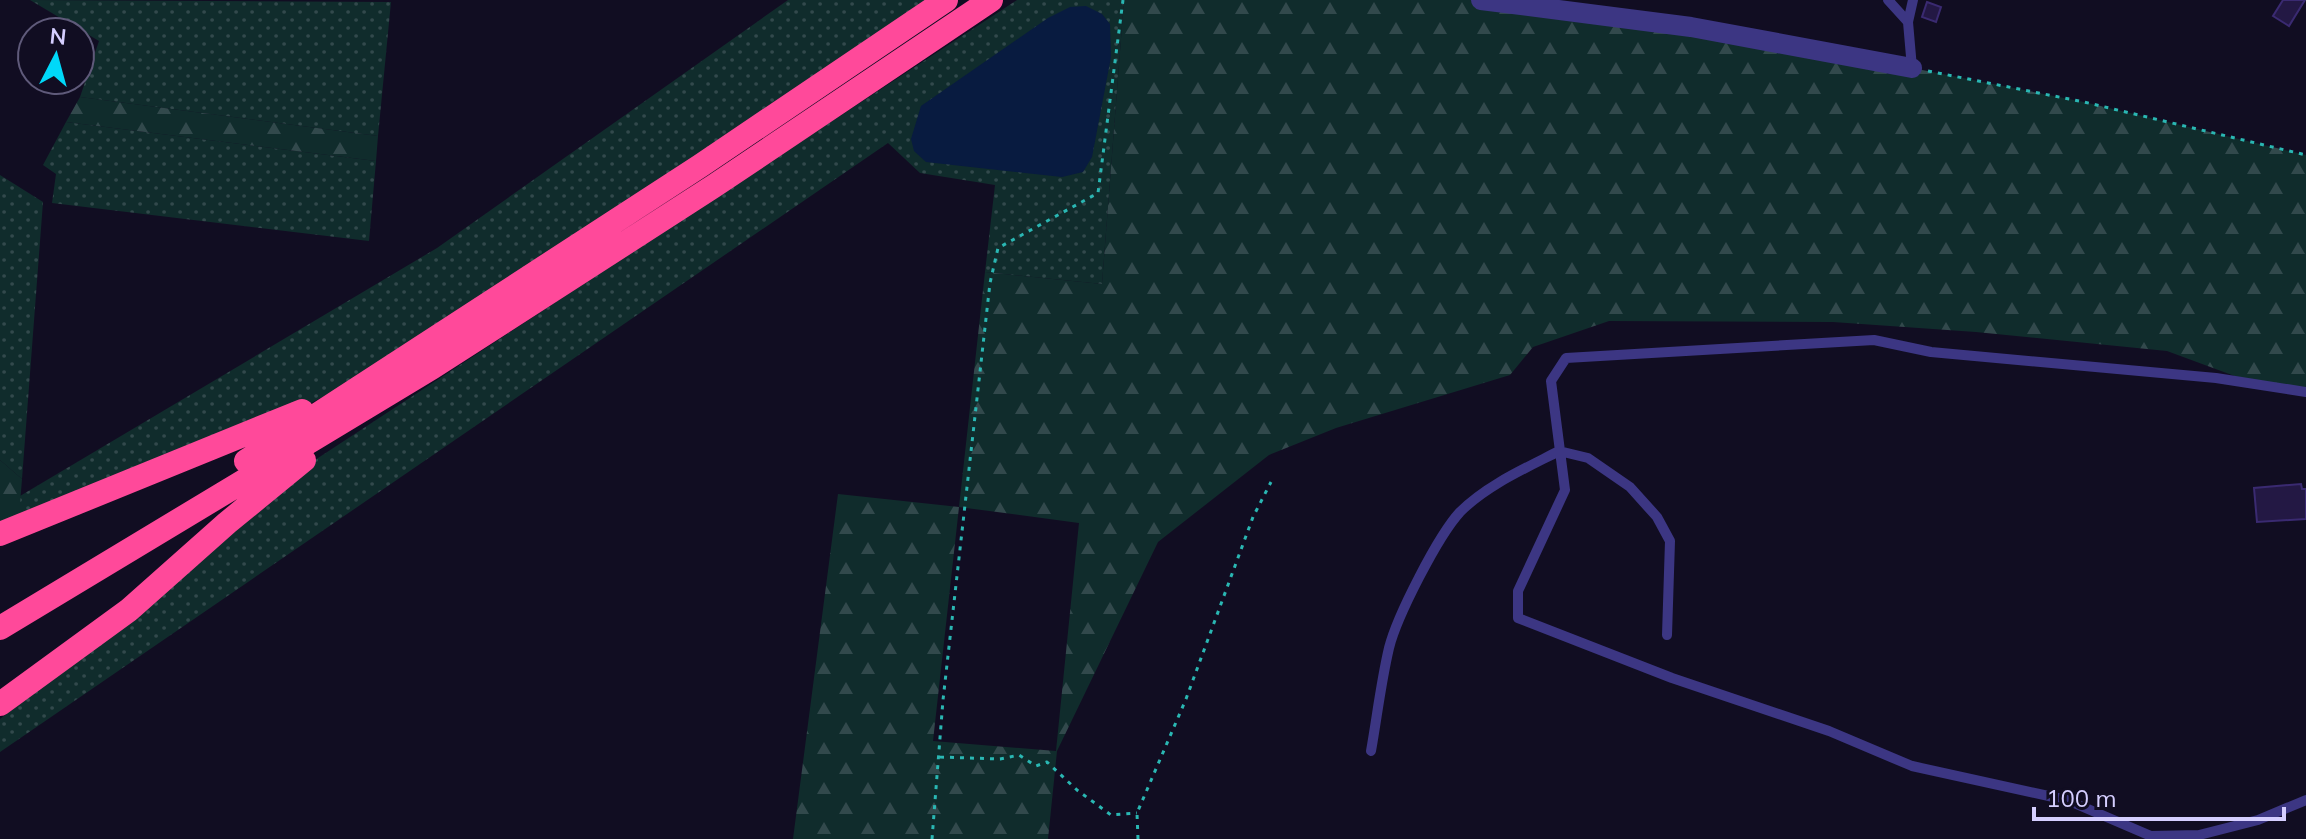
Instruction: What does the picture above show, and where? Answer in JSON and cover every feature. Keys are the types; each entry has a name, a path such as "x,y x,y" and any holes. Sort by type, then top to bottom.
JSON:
{"highway":[{"path":"0,625 700,166 946,0"},
{"path":"0,625 433,367 714,186 991,0"},
{"path":"0,704 129,610 272,484 433,367"},
{"path":"0,534 356,389"}],"street":[{"path":"1481,0 1691,27 1912,68"}],"lane":[{"path":"1888,0 1908,22"},
{"path":"1912,68 1908,22 1913,0"},
{"path":"2306,392 2216,378 1931,352 1874,340 1566,358 1551,381 1565,490 1518,591 1518,618 1672,678 1829,731 1912,766 2067,800 2151,836 2199,835 2258,820 2306,800"},
{"path":"1371,751 1389,645 1440,540 1461,512 1507,478 1559,451 1588,458 1630,487 1657,517 1670,541 1667,635"}],"path":[{"path":"932,839 938,757 990,283 998,248 1098,193 1123,0"},
{"path":"1912,68 2084,102 2306,155"},
{"path":"1138,839 1137,813 1186,699 1253,517 1271,482"},
{"path":"938,757 965,760 1019,755 1036,766 1047,762 1077,790 1111,815 1137,813"}],"green space":[{"path":"30,0 391,2 378,136 80,97 96,96 96,50 99,41 96,39 96,16 57,16"},
{"path":"788,0 927,0 801,90 352,381 310,404 223,443 0,528 0,505 437,248"},
{"path":"1017,0 1124,0 1102,284 985,272 995,185 920,173 888,143 0,752 0,719 142,610 318,458"},
{"path":"1124,0 1527,0 1912,68 2084,102 2306,155 2306,393 2259,385 2167,351 1976,332 1833,322 1609,321 1533,347 1510,375 1336,428 1269,455 1158,542 1057,751 1048,839 793,839 838,494 959,507 985,272 1102,284","holes":["959,507 1079,523 1056,751 933,741"]},
{"path":"80,97 378,136 376,161 66,122"},
{"path":"66,122 376,161 369,241 52,203 56,174 43,165"},
{"path":"0,175 43,202 22,479 0,460"},
{"path":"0,460 22,479 19,516 0,521"}],"water":[{"path":"1086,6 1102,14 1110,24 1111,57 1092,157 1083,172 1062,177 926,162 914,151 911,139 921,106 1048,18 1070,7"}],"building":[{"path":"2283,0 2305,0 2289,26 2273,16"},
{"path":"1927,2 1941,7 1936,22 1922,17"},
{"path":"2301,484 2302,489 2306,489 2306,519 2257,522 2254,488"}]}
